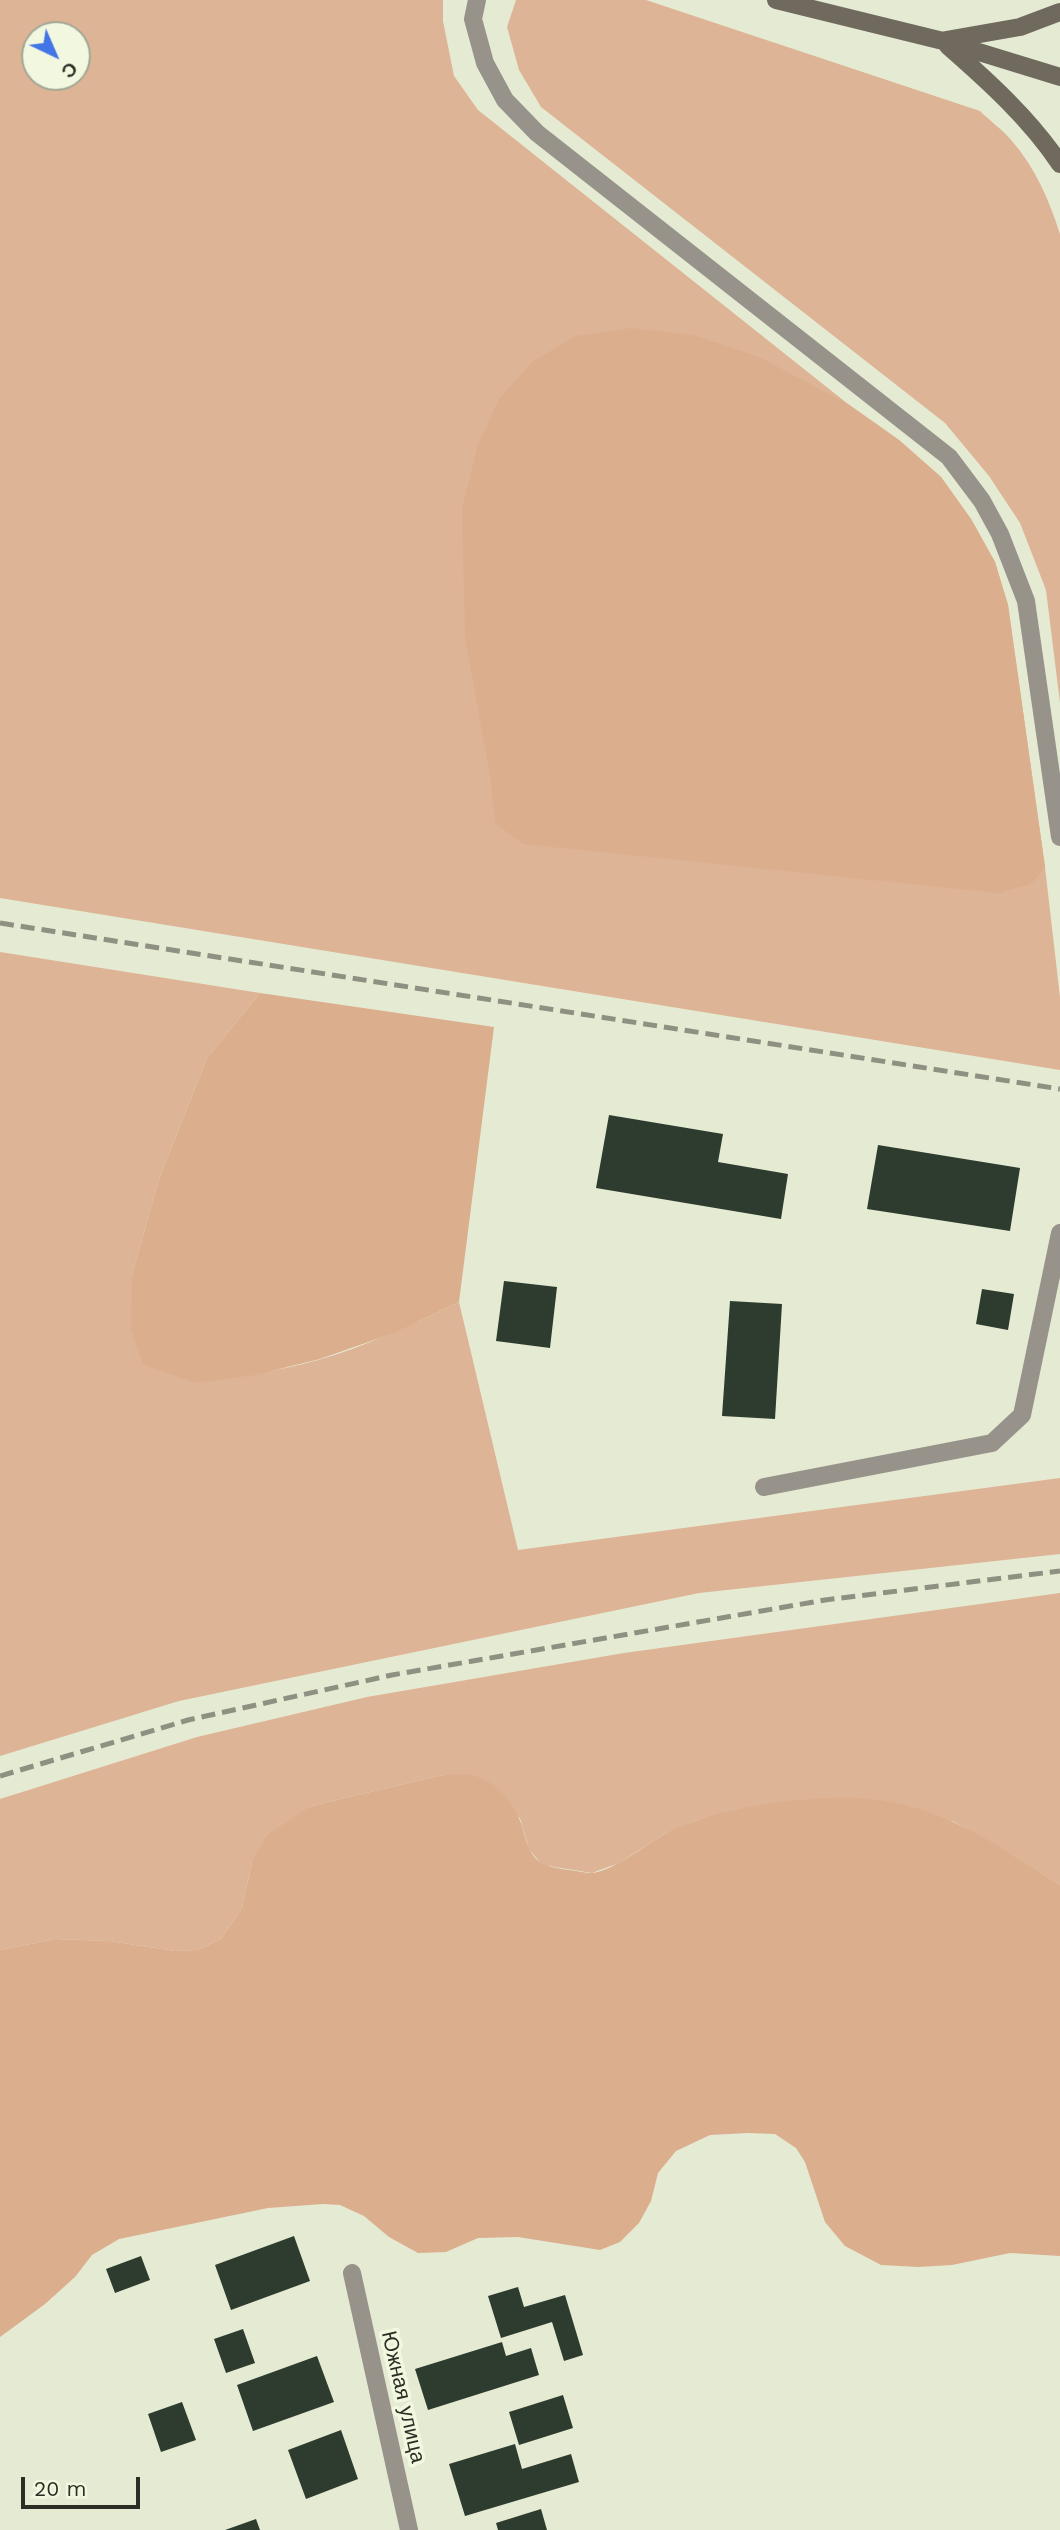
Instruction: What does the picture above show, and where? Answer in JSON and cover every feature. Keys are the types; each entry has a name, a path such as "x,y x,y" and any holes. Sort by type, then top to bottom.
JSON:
{"main road":[{"path":"776,0 943,41 1060,77"},
{"path":"943,41 1020,27 1060,12"},
{"path":"943,41 1008,103 1060,164"}],"street":[{"path":"477,0 473,19 485,62 505,100 537,134 948,457 982,501 1000,534 1026,601 1060,837"},
{"path":"764,1487 992,1443 1022,1415 1060,1233"},
{"name":"Южная улица","path":"352,2273 409,2530"}],"shaded area":[{"path":"0,0 443,0 443,21 454,76 478,110 848,404 899,440 941,477 971,519 995,562 1008,605 1045,867 1060,997 1060,1070 0,898"},
{"path":"516,0 646,0 980,111 1005,133 1020,151 1041,185 1060,234 1060,703 1046,590 1020,523 989,476 945,423 541,107 519,70 507,27"},
{"path":"631,328 694,335 759,357 848,404 899,440 941,477 971,519 995,562 1008,605 1045,867 1031,884 998,893 523,844 495,823 491,782 465,637 462,508 478,445 499,399 532,362 575,336"},
{"path":"0,952 260,993 207,1058 159,1179 132,1275 195,1382 318,1360 372,1341 459,1302 518,1550 1060,1478 1060,1554 699,1593 179,1701 0,1756"},
{"path":"260,993 494,1027 459,1302 394,1333 320,1359 255,1375 195,1383 143,1364 131,1330 132,1275 159,1179 207,1058"},
{"path":"1060,1593 1060,1885 954,1822 911,1808 869,1799 810,1799 759,1806 694,1821 666,1833 619,1863 592,1873 542,1865 529,1849 520,1818 447,1774 311,1806 252,1862 242,1908 221,1939 197,1950 175,1951 109,1941 55,1939 0,1950 0,1799 197,1737 367,1697 624,1653"},
{"path":"447,1774 475,1776 493,1785 516,1811 529,1847 537,1860 545,1865 563,1869 597,1872 620,1862 676,1828 721,1813 771,1803 846,1798 891,1802 945,1819 996,1844 1060,1885 1060,2256 1010,2253 952,2265 881,2265 845,2246 825,2222 805,2162 796,2148 775,2134 710,2135 676,2151 658,2173 651,2201 639,2223 620,2242 600,2250 518,2237 478,2238 446,2252 418,2253 389,2237 364,2216 340,2205 268,2208 119,2239 92,2255 75,2277 45,2304 0,2337 0,1950 55,1939 109,1941 175,1951 197,1950 221,1939 242,1908 252,1862 266,1836 311,1806"}],"building":[{"path":"609,1115 723,1134 718,1162 788,1174 781,1219 596,1188"},
{"path":"878,1145 1020,1168 1010,1231 867,1209"},
{"path":"504,1281 557,1287 550,1348 496,1341"},
{"path":"982,1289 1014,1294 1008,1330 976,1324"},
{"path":"730,1301 782,1304 775,1419 722,1416"},
{"path":"294,2236 310,2281 231,2310 215,2265"},
{"path":"141,2256 150,2280 115,2293 106,2269"},
{"path":"518,2287 524,2307 565,2295 583,2355 564,2361 552,2322 501,2338 488,2296"},
{"path":"243,2329 255,2363 226,2373 214,2339"},
{"path":"502,2342 506,2356 531,2348 539,2375 428,2410 415,2369"},
{"path":"317,2356 334,2402 253,2431 237,2385"},
{"path":"563,2395 573,2428 519,2445 509,2412"},
{"path":"182,2402 196,2440 161,2452 148,2414"},
{"path":"341,2430 358,2479 306,2499 288,2450"},
{"path":"515,2444 522,2469 571,2454 579,2482 465,2516 449,2464"},
{"path":"541,2509 547,2530 498,2530 496,2523"},
{"path":"256,2519 260,2530 225,2530"}],"railway":[{"path":"0,923 1060,1089"},
{"path":"0,1776 188,1720 392,1675 825,1600 1060,1571"}]}
